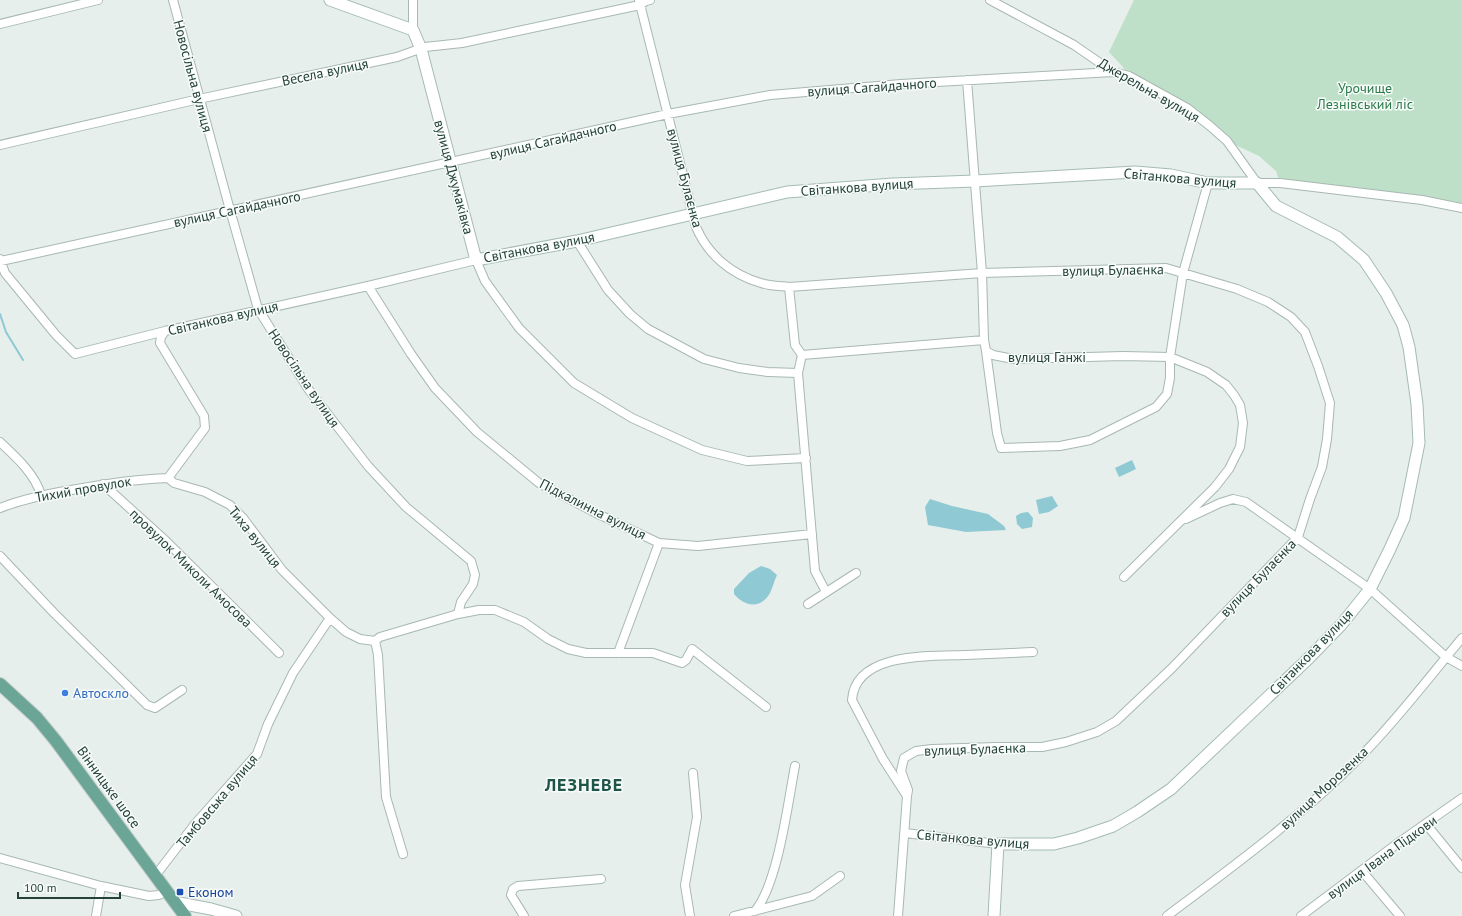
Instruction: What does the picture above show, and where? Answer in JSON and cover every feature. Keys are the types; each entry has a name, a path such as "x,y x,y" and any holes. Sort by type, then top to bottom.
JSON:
{"main road":[{"name":"Вінницьке шосе","path":"0,684 37,718 56,740 185,916"}],"street":[{"path":"0,24 98,0"},
{"name":"Новосільна вулиця","path":"173,0 258,309 309,390 368,466 406,506 471,561 475,575 473,584 461,602 458,614"},
{"path":"330,0 413,30"},
{"name":"вулиця Джумаківка","path":"413,0 413,30 421,49 476,260 485,281 519,328 574,382 632,418 702,450 748,461 806,458"},
{"name":"Весела вулиця","path":"0,145 199,99 397,57 424,47 462,43 650,0"},
{"name":"Джерельна вулиця","path":"990,0 1074,45 1113,72 1129,76 1186,108 1227,141 1257,183"},
{"name":"вулиця Булаєнка","path":"640,2 692,214 701,239 719,260 730,269 762,283 789,287 982,273 1166,268 1237,289 1268,302 1291,317 1305,332 1330,403 1327,439 1322,467 1298,538 1172,668 1116,721 1097,732 1066,742 1042,747 1002,746 916,751 904,758 901,771 908,790 898,916"},
{"name":"вулиця Сагайдачного","path":"1,260 450,163 668,114 770,95 967,80 1113,72"},
{"path":"967,80 982,273 984,340 997,433 1001,448 1060,446 1090,440 1156,407 1167,394 1170,378 1170,357 1183,273 1208,183"},
{"name":"Світанкова вулиця","path":"1,260 4,273 56,335 75,354 165,330 368,286 476,260 577,240 787,192 893,184 1135,172 1171,175 1208,183 1257,183 1276,206 1336,236 1364,260 1397,313 1409,347 1417,404 1419,443 1404,518 1370,589 1341,625 1309,658 1166,793 1114,826 1054,844 998,844 905,833"},
{"path":"1257,183 1280,183 1422,200 1462,208"},
{"path":"577,240 608,290 630,314 648,329 704,359 739,368 768,372 798,373"},
{"name":"Підкалинна вулиця","path":"368,286 411,354 435,388 477,432 539,483 598,514 659,543 698,546 812,534"},
{"path":"789,287 795,345 802,355 798,373 815,571 826,592"},
{"path":"165,330 161,337 160,343 204,416 205,428 168,478"},
{"path":"802,355 984,340"},
{"name":"вулиця Ганжі","path":"986,351 993,355 1013,359 1123,356 1170,357 1207,372 1226,384 1240,406 1243,423 1240,447 1229,469 1215,488 1124,577"},
{"path":"0,442 33,477 39,487 41,496"},
{"name":"Тихий провулок","path":"0,508 15,502 103,484 138,479 168,478"},
{"name":"Тиха вулиця","path":"168,478 174,483 205,492 230,505 243,518 282,570 330,618 346,632 360,639 374,641"},
{"name":"провулок Миколи Амосова","path":"103,484 166,541 279,653"},
{"path":"1180,522 1220,503 1233,499 1246,502 1370,589 1446,657 1462,666"},
{"path":"618,653 659,543"},
{"path":"0,556 54,613 147,705 155,708 182,690"},
{"path":"808,604 856,573"},
{"path":"403,854 386,797 378,655 374,641 380,637 458,614 479,610 495,610 524,622 548,639 568,649 586,652 653,653 682,663 686,660 692,649 766,707"},
{"name":"Тамбовська вулиця","path":"155,876 195,824 257,754 268,724 293,673 330,618"},
{"name":"вулиця Морозенка","path":"1167,916 1235,865 1302,811 1366,752 1462,638"},
{"path":"907,796 883,759 852,700 852,692 861,677 885,663 907,657 1033,652"},
{"path":"755,911 761,904 769,885 778,854 795,766"},
{"path":"690,916 685,885 697,817 693,773"},
{"name":"вулиця Івана Підкови","path":"1302,916 1462,798"},
{"path":"1426,824 1462,868"},
{"path":"994,916 998,844"},
{"path":"0,858 101,886 149,896 159,895 166,891"},
{"path":"1362,871 1400,916"},
{"path":"734,916 812,896 840,876"},
{"path":"524,916 511,895 513,889 518,886 601,879"},
{"path":"96,916 101,886"},
{"path":"174,902 211,909 236,916"}],"green space":[{"name":"Урочище Лезнівський ліс","path":"1134,0 1462,0 1462,208 1280,183 1276,171 1259,156 1227,141 1210,126 1129,76 1109,52"}],"water":[{"path":"1132,460 1136,469 1119,477 1115,468"},
{"path":"1052,496 1058,506 1049,512 1039,514 1036,500"},
{"path":"930,499 952,506 988,514 1004,526 1006,530 966,532 928,525 925,507"},
{"path":"1028,512 1033,518 1032,527 1022,529 1017,524 1016,516 1021,513"},
{"path":"761,566 770,569 777,575 770,593 762,602 758,604 748,604 743,602 734,594 734,589 749,573"}],"waterway":[{"path":"0,314 6,332 23,360"}],"place":[{"name":"Автоскло","path":"65,693"},
{"name":"Економ","path":"180,892"}],"district":[{"name":"ЛЕЗНЕВЕ","path":"584,785"}]}
